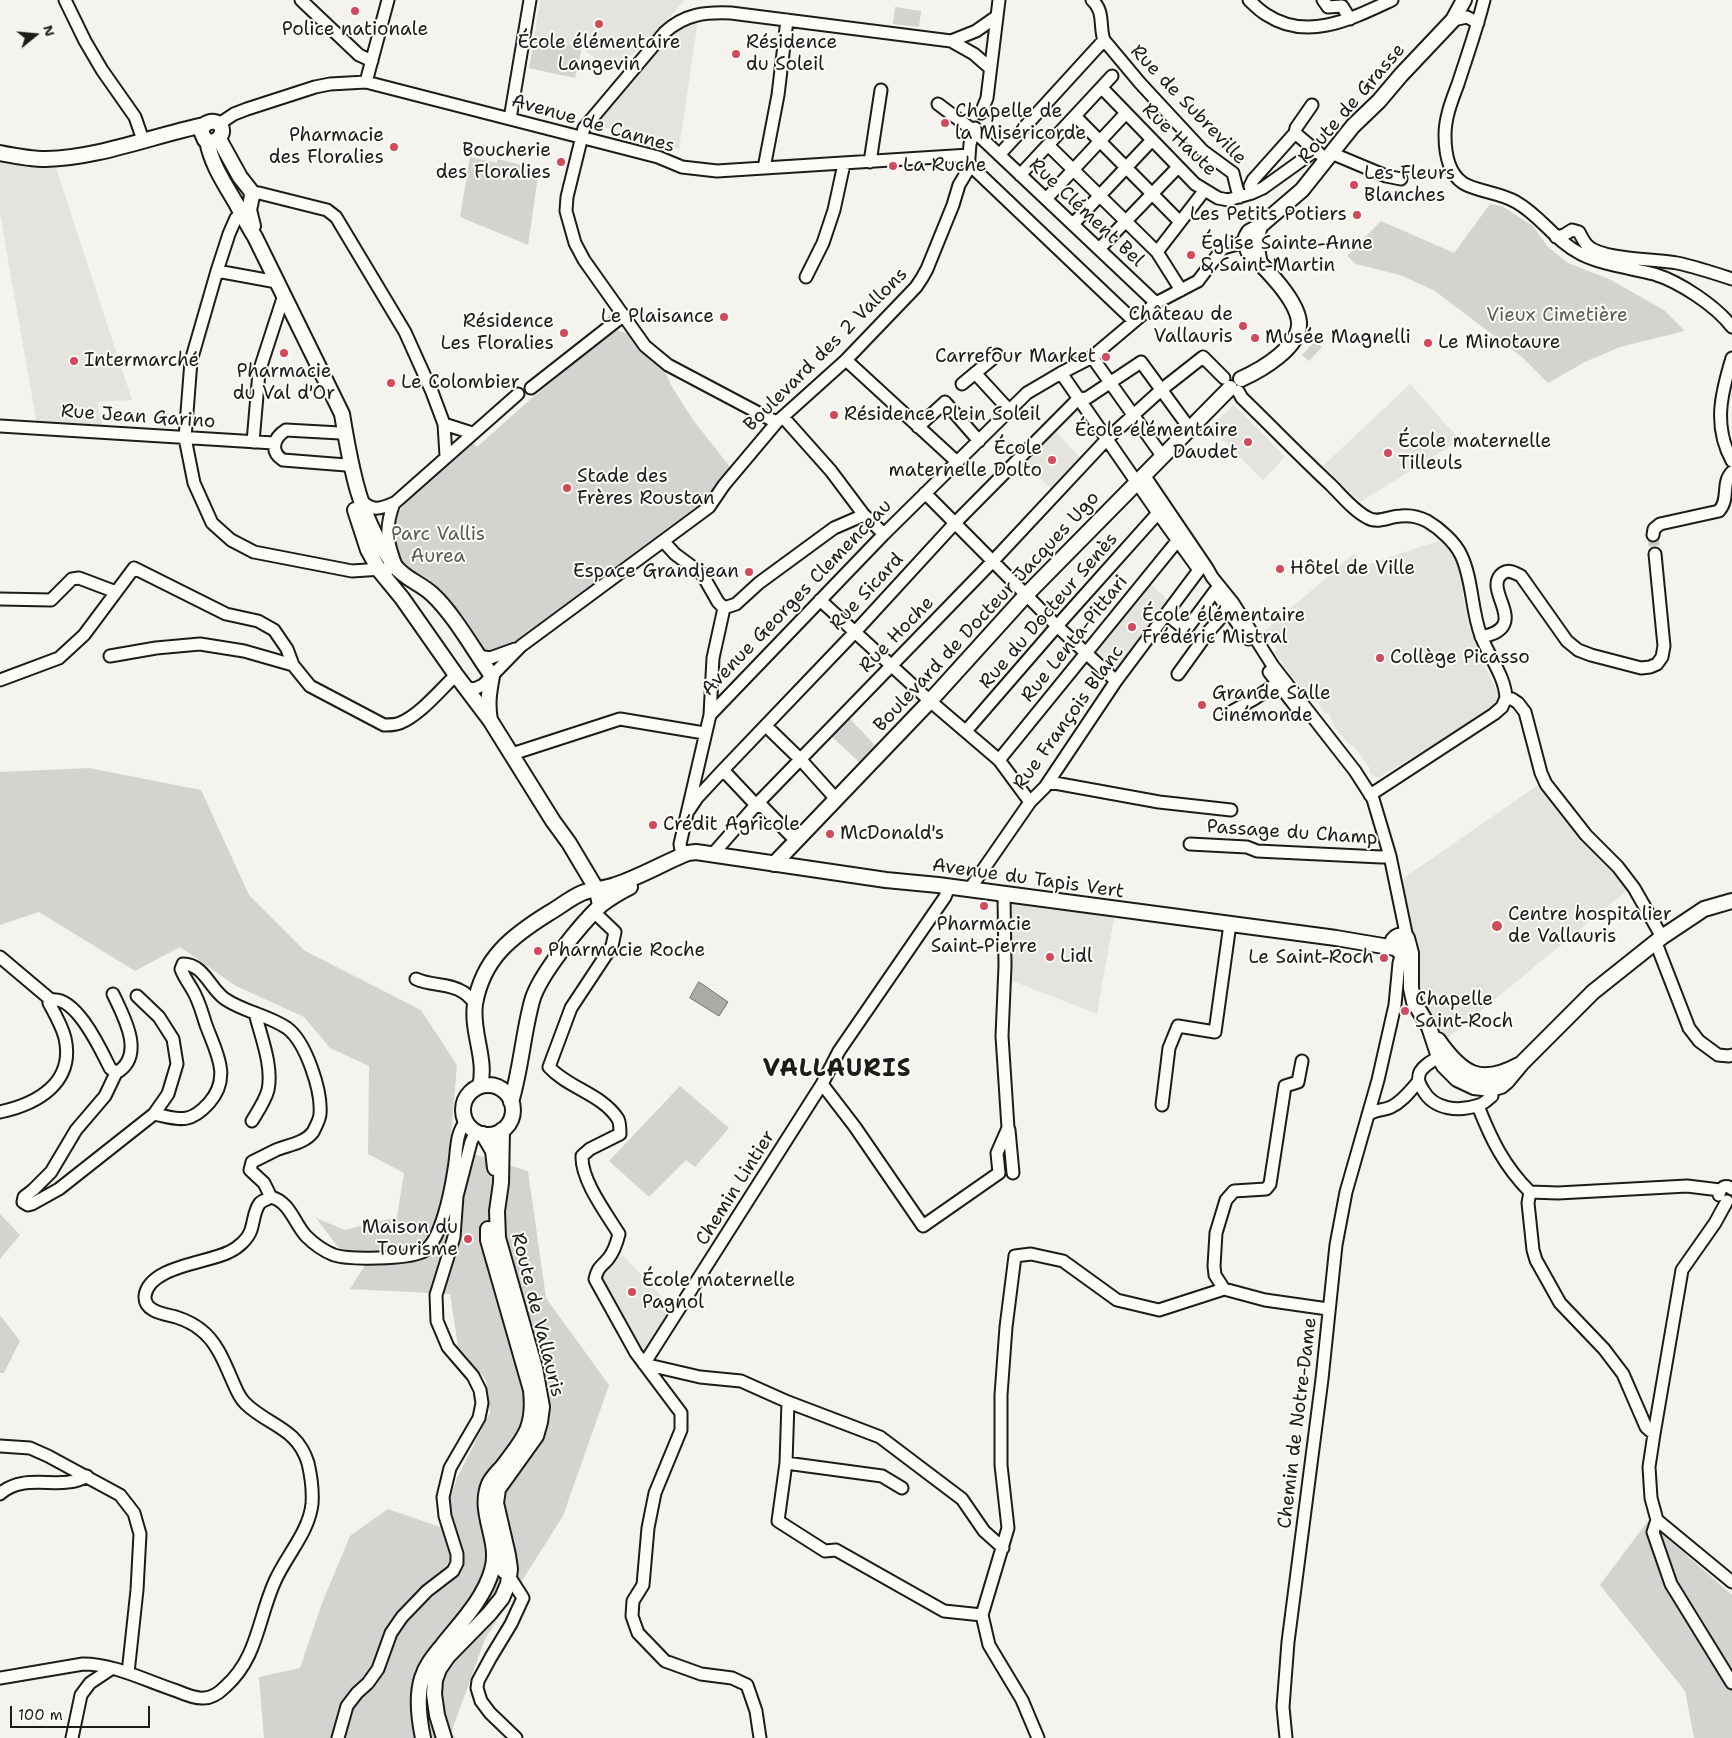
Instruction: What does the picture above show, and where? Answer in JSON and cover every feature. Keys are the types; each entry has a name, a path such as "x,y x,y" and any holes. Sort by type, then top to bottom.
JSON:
{"main road":[{"name":"Route de Grasse","path":"1260,226 1302,190 1324,154 1379,101 1453,20 1464,0"},
{"path":"0,153 44,159 62,158 125,145 178,130 208,136 222,133 219,124"},
{"path":"208,136 250,193 249,210 255,237"},
{"path":"208,136 210,155 225,188 255,237 333,396 348,460 360,500 367,520 377,539 387,569 431,593 492,676 488,694 490,720"},
{"path":"237,205 235,188 241,186 250,193"},
{"path":"1245,242 1249,232 1260,226"},
{"path":"1260,226 1256,236 1260,264"},
{"name":"Boulevard de Docteur Jacques Ugo","path":"774,864 930,701 1026,595 1233,384 1288,349 1296,336 1299,322 1292,303 1248,251 1245,242"},
{"path":"348,460 350,488 362,534 387,569 402,598 490,720 553,821 569,843 597,890 597,910"},
{"name":"Avenue du Tapis Vert","path":"682,856 696,852 1004,895 1370,943 1400,945"},
{"path":"480,1086 482,1070 475,1030 475,1003 490,962 508,942 532,924 580,894 614,886 682,856"},
{"path":"511,1102 532,1001 537,986 548,969 597,910 621,892 653,877 682,856"},
{"path":"1429,1027 1439,1057 1444,1066 1457,1079 1474,1087 1486,1085 1514,1074 1522,1063 1593,992 1659,940 1704,909 1732,901"},
{"path":"1400,945 1411,953 1410,976 1414,1002 1429,1027 1452,1058 1486,1085"},
{"path":"1486,1085 1500,1074 1522,1063"},
{"path":"486,1085 504,1091 511,1102 510,1120 502,1130 493,1134 475,1129 463,1108 468,1095 480,1086 486,1085"},
{"name":"Route de Vallauris","path":"423,1738 419,1700 422,1678 430,1661 480,1598 488,1582 495,1555 494,1543 487,1518 486,1497 490,1483 525,1434 531,1422 533,1408 531,1390 488,1240 495,1161 491,1146 475,1129"},
{"name":"Route de Vallauris","path":"444,1738 437,1715 434,1694 435,1680 439,1669 448,1656 489,1614 502,1598 508,1584 508,1555 496,1503 498,1489 536,1436 542,1406 535,1368 498,1238 497,1211 501,1183 502,1130"}],"street":[{"path":"65,0 102,70 135,117 143,140"},
{"path":"301,0 359,55 372,61"},
{"path":"366,82 388,0"},
{"path":"510,119 530,0"},
{"path":"981,113 987,98 999,0"},
{"path":"995,152 1104,40 1100,13 1092,0"},
{"path":"1248,0 1267,16 1296,26 1320,27 1350,19 1392,0"},
{"path":"1323,0 1328,7 1342,6 1350,19"},
{"path":"1484,0 1446,118 1445,136 1450,167 1463,183 1508,197 1524,206 1556,237 1583,255 1656,275 1673,282 1726,318 1732,327"},
{"path":"884,534 864,515 830,471 780,419 768,418 668,365 645,346 584,260 575,243 566,210 567,197 581,137 588,123 665,32 680,21 694,15 716,12 951,41 974,54 990,68"},
{"path":"951,41 976,31 996,17"},
{"path":"1453,20 1467,17 1478,23"},
{"path":"764,168 778,95 787,20"},
{"name":"Rue de Subreville","path":"1104,40 1140,83 1203,151 1233,173 1240,197"},
{"path":"1020,174 1112,76"},
{"name":"Avenue de Cannes","path":"219,124 247,108 315,87 330,84 366,82 581,137 658,158 682,168 717,171 870,162 969,160"},
{"name":"Rue Haute","path":"1102,88 1178,167 1204,191 1218,198 1228,200 1252,193 1324,154"},
{"path":"870,162 881,90"},
{"name":"Rue Clément Bel","path":"938,104 974,129 995,152 1156,303"},
{"path":"1252,193 1250,186 1253,180 1294,133 1312,105"},
{"path":"1046,199 1126,113"},
{"path":"1075,116 1180,222"},
{"name":"Boulevard des 2 Vallons","path":"521,646 709,507 724,484 780,419 846,360 916,288 953,205 958,185 969,160 974,129"},
{"path":"1294,133 1324,154 1386,176 1401,179"},
{"path":"1073,224 1152,140"},
{"path":"1048,145 1157,252 1181,290"},
{"path":"969,160 1134,322"},
{"path":"806,277 823,243 834,210 844,164"},
{"path":"1099,249 1178,167"},
{"path":"1157,252 1204,191"},
{"path":"250,193 259,193 327,210 336,217 405,332 444,424 446,456"},
{"path":"237,205 236,218 217,271 191,361 185,438 194,483 212,523 231,540 254,552 352,571 387,569 389,548 386,516"},
{"path":"1556,237 1572,230 1579,232 1588,247 1607,254 1633,259 1675,262 1732,279"},
{"name":"Avenue Georges Clemenceau","path":"682,856 680,844 688,814 689,798 710,714 884,534 1028,394 1061,373 1092,357 1156,303 1198,281 1222,248 1245,242"},
{"path":"217,271 277,282"},
{"path":"253,442 259,372 284,295"},
{"path":"531,388 624,316"},
{"path":"962,384 997,355"},
{"path":"1092,357 1111,381 1163,457"},
{"name":"Rue Hoche","path":"712,855 756,805 993,561 1107,439 1162,390 1203,358 1233,384"},
{"path":"1732,358 1726,375 1719,413 1721,427 1732,461"},
{"path":"846,360 958,462"},
{"path":"1078,399 1087,398 1141,362 1190,429"},
{"path":"974,373 1010,411"},
{"path":"1061,373 1107,439 1141,479 1204,574 1230,606 1280,682 1351,775 1366,790 1375,806 1390,856 1397,893 1400,945"},
{"path":"1233,384 1242,398 1368,519 1377,521 1402,516 1414,517 1435,526 1453,543 1461,554 1466,569 1472,604 1481,637 1506,687 1506,698 1502,707 1494,714 1366,790"},
{"path":"377,539 386,516 394,503 518,394"},
{"name":"Rue Sicard","path":"688,814 697,798 855,632 955,523 1078,399"},
{"path":"918,427 945,402 980,440"},
{"path":"0,414 1,426"},
{"path":"444,424 472,433"},
{"name":"Rue Jean Garino","path":"1,426 274,443"},
{"path":"343,435 286,430 281,433 274,443 275,450 278,457 283,460 348,460"},
{"path":"1653,535 1654,529 1660,524 1719,511 1725,501 1727,476 1732,472"},
{"path":"350,488 353,492 360,517 367,520 386,516"},
{"path":"926,494 1057,626 1116,681"},
{"path":"360,500 368,507 377,509 394,503"},
{"name":"Rue du Docteur Senès","path":"966,731 1057,626 1163,514"},
{"path":"724,608 736,604 759,584 834,528 864,515"},
{"name":"Rue Lenta-Pittari","path":"999,760 1178,536"},
{"path":"664,542 675,554 702,574 718,602 724,608"},
{"path":"1481,637 1497,632 1506,622 1497,580 1506,571 1513,572 1521,576 1567,641 1578,650 1641,668 1657,664 1662,656 1664,646 1655,554"},
{"path":"0,680 59,658 84,635 134,568 226,614 258,621 274,630 287,649 293,665 310,686 384,725 402,723 416,713 456,675"},
{"name":"Rue François Blanc","path":"969,890 1030,802 1049,782 1116,681 1166,614 1204,574"},
{"path":"0,599 51,600 72,579 79,578 116,592"},
{"path":"402,598 406,591 418,585"},
{"path":"1166,614 1186,630 1218,591"},
{"path":"820,600 930,701 999,760 1030,802"},
{"path":"1178,674 1230,606"},
{"path":"710,714 712,658 724,608"},
{"path":"110,656 156,648 200,644 244,651 293,665"},
{"path":"478,656 490,658 521,646"},
{"path":"465,687 474,689 482,686 521,646"},
{"path":"1228,714 1280,682"},
{"path":"1506,698 1518,703 1525,712 1540,772 1546,784 1586,835 1618,867 1634,888 1659,940 1690,1028 1699,1040 1718,1055 1732,1055"},
{"path":"512,754 620,719 704,733"},
{"path":"766,726 801,760 836,799"},
{"path":"723,770 756,805 763,807 796,841"},
{"path":"1049,782 1159,802 1231,810"},
{"name":"Passage du Champ","path":"1190,844 1248,847 1257,851 1390,856"},
{"name":"Chemin Lintier","path":"644,1364 822,1084 839,1051 945,897 949,887"},
{"path":"1004,895 1005,966 1002,1036 1013,1173"},
{"path":"597,910 615,932 612,946 571,1008 549,1068 556,1076 606,1106 619,1120 620,1134 590,1149 582,1156 584,1175 619,1234 617,1245 612,1250 610,1258 597,1268 595,1279 636,1353 680,1413 681,1430 655,1493 648,1528 643,1585 633,1601 632,1616 638,1633 665,1661 701,1674 732,1678 747,1685 756,1711 760,1738"},
{"path":"1162,1105 1170,1048 1178,1026 1215,1032 1230,924"},
{"name":"Chemin de Notre-Dame","path":"1286,1738 1283,1707 1288,1642 1336,1245 1346,1192 1378,1080 1395,1005 1400,945"},
{"path":"0,956 53,999 69,1006 83,1019 110,1068 116,1073"},
{"path":"154,1114 185,1120 199,1114 210,1102 218,1088 222,1069 216,1049 198,1000 181,969 183,964 190,964 199,970 223,998 255,1014 271,1019 289,1030 304,1046 312,1067 320,1115 312,1132 301,1141 276,1150 252,1162 250,1170 264,1183 271,1197"},
{"path":"416,979 424,983 455,988 464,992 475,1003"},
{"path":"455,988 470,986 482,980"},
{"path":"113,994 130,1033 131,1050 126,1064 116,1073 105,1096 76,1130 51,1172 24,1197 23,1202 28,1205 59,1189 154,1114 168,1094 177,1064 173,1039 159,1017 137,996"},
{"path":"0,1112 16,1109 44,1094 56,1084 65,1068 67,1052 65,1038 59,1020 49,1003 53,999"},
{"path":"252,1120 267,1092 270,1078 255,1014"},
{"path":"1368,1114 1374,1110 1392,1107 1403,1099 1418,1082 1420,1071 1428,1063 1439,1057"},
{"path":"1224,1289 1215,1276 1214,1266 1216,1233 1226,1200 1234,1191 1266,1189 1270,1184 1285,1086 1298,1082 1302,1061"},
{"path":"1418,1082 1425,1094 1436,1104 1450,1109 1478,1106"},
{"path":"822,1084 855,1127 923,1226 1000,1173 997,1154 1008,1128"},
{"path":"1486,1085 1478,1106 1486,1127 1499,1154 1516,1178 1530,1192 1558,1193 1687,1186 1726,1189"},
{"path":"1403,1099 1425,1094"},
{"path":"0,1678 83,1664 94,1664 204,1698 218,1694 232,1681 246,1662 275,1581 309,1519 312,1504 312,1484 308,1463 300,1445 290,1434 244,1403 214,1343 203,1331 175,1317 160,1314 147,1304 145,1297 151,1285 162,1275 180,1267 228,1253 240,1246 250,1233 255,1214 261,1202 271,1197 277,1198 286,1206 306,1236 335,1255 403,1257 424,1251 432,1244 437,1233 452,1178 460,1132 463,1125 475,1129 457,1196 454,1237 436,1295 437,1321 448,1347 472,1376 480,1390 482,1403 478,1418 450,1468 444,1497 445,1516 457,1554 457,1563 453,1571 428,1591 402,1617 391,1633 378,1669 347,1706 338,1738"},
{"path":"1726,1189 1719,1193 1720,1198 1730,1200 1682,1270 1650,1467 1651,1498 1657,1520 1653,1532 1671,1584 1732,1683"},
{"path":"1530,1192 1528,1203 1533,1250 1536,1260 1560,1303 1604,1349 1623,1374 1646,1427 1654,1434"},
{"path":"1038,1738 1022,1700 989,1645 982,1615 1008,1528 1001,1465 1001,1395 1006,1327 1015,1256 1031,1254 1063,1261 1117,1300 1159,1310 1224,1289 1265,1300 1328,1309"},
{"path":"644,1364 700,1377 742,1381 788,1402 880,1436 962,1499 984,1530 1003,1548"},
{"path":"788,1402 786,1463 778,1521 825,1551 836,1550 944,1611 982,1615"},
{"path":"0,1446 30,1448 48,1456 120,1495 134,1513 140,1534 136,1599 128,1674"},
{"path":"786,1463 882,1476 902,1488"},
{"path":"0,1494 7,1487 36,1481 79,1481 87,1476"},
{"path":"1657,1520 1732,1582"},
{"path":"495,1555 504,1572 509,1576 523,1598 512,1624 478,1680 476,1688 481,1701 490,1713 516,1738"},
{"path":"72,1738 80,1695 90,1682 111,1669"}],"shaded area":[{"name":"École élémentaire Langevin","path":"540,0 684,1 640,49 610,70 582,48 575,78 529,68"},
{"path":"698,19 679,149 604,127 597,122 676,31"},
{"path":"0,161 56,168 132,400 97,402 103,427 37,425 0,214"},
{"name":"École maternelle Tilleuls","path":"1410,384 1460,440 1360,502 1323,466"},
{"name":"École élémentaire Daudet","path":"1234,405 1285,457 1263,480 1210,427"},
{"name":"École maternelle Dolto","path":"1054,430 1081,458 1052,489 1022,463"},
{"name":"Collège Picasso","path":"1441,540 1454,556 1461,571 1463,596 1469,627 1500,700 1495,708 1378,778 1370,774 1369,767 1353,745 1351,746 1334,727 1329,713 1325,714 1318,702 1312,702 1274,652 1277,648 1272,642 1268,644 1261,634 1355,553 1360,567"},
{"name":"École élémentaire Frédéric Mistral","path":"1150,583 1169,601 1115,676 1093,653"},
{"name":"Centre hospitalier de Vallauris","path":"1541,783 1619,875 1628,890 1444,1041 1424,1004 1401,880"},
{"path":"1010,901 1114,918 1097,1014 1010,980"},
{"path":"699,982 728,1002 719,1016 690,998"},
{"name":"École maternelle Pagnol","path":"622,1254 673,1309 643,1354 598,1276"}],"green space":[{"path":"895,7 921,11 919,27 893,24"},
{"path":"535,38 582,47 575,78 529,68"},
{"path":"470,157 497,163 498,159 539,170 528,245 460,217"},
{"name":"Vieux Cimetière","path":"1490,204 1502,206 1533,226 1548,247 1568,263 1609,279 1664,310 1685,331 1620,347 1585,362 1548,383 1522,357 1435,291 1400,275 1356,264 1347,256 1381,221 1454,253"},
{"name":"Stade des Frères Roustan","path":"617,330 628,334 665,371 671,385 693,420 730,467 712,491 697,506 508,646 495,650 485,649 476,644 396,556 393,532 399,512 411,496 471,442 477,447 525,404 613,331"},
{"path":"1315,341 1322,347 1309,361 1302,355"},
{"path":"848,717 875,745 859,762 831,736"},
{"path":"89,768 201,790 249,895 305,951 421,1010 457,1065 450,1147 528,1171 546,1298 609,1385 563,1516 485,1639 451,1733 456,1738 264,1738 259,1677 300,1668 322,1603 350,1536 388,1509 440,1527 457,1478 490,1413 486,1380 458,1346 450,1294 350,1289 365,1265 338,1247 316,1218 345,1230 397,1217 404,1173 368,1154 369,1066 330,1048 304,1017 236,986 180,947 135,971 39,912 0,925 0,772"},
{"path":"680,1086 729,1128 695,1167 686,1160 649,1197 609,1161"},
{"path":"0,1214 20,1235 0,1259"},
{"path":"0,1315 20,1341 4,1373 0,1373"},
{"path":"1648,1521 1732,1595 1732,1738 1694,1738 1685,1691 1600,1585"}],"tunnel":[{"path":"1653,535 1655,554"}],"place":[{"name":"Police nationale","path":"355,11"},
{"name":"École élémentaire Langevin","path":"599,24"},
{"name":"Résidence du Soleil","path":"736,54"},
{"name":"Chapelle de la Miséricorde","path":"945,123"},
{"name":"Pharmacie des Floralies","path":"394,147"},
{"name":"Boucherie des Floralies","path":"561,162"},
{"name":"La Ruche","path":"893,166"},
{"name":"Les Fleurs Blanches","path":"1354,185"},
{"name":"Les Petits Potiers","path":"1357,215"},
{"name":"Église Sainte-Anne & Saint-Martin","path":"1191,255"},
{"name":"Le Plaisance","path":"724,317"},
{"name":"Château de Vallauris","path":"1243,326"},
{"name":"Résidence Les Floralies","path":"564,333"},
{"name":"Musée Magnelli","path":"1255,338"},
{"name":"Le Minotaure","path":"1428,343"},
{"name":"Pharmacie du Val d'Or","path":"284,353"},
{"name":"Carrefour Market","path":"1106,357"},
{"name":"Intermarché","path":"74,361"},
{"name":"Le Colombier","path":"391,383"},
{"name":"Résidence Plein Soleil","path":"834,415"},
{"name":"École élémentaire Daudet","path":"1248,442"},
{"name":"École maternelle Tilleuls","path":"1388,453"},
{"name":"École maternelle Dolto","path":"1052,460"},
{"name":"Stade des Frères Roustan","path":"567,488"},
{"name":"Hôtel de Ville","path":"1280,569"},
{"name":"Espace Grandjean","path":"749,572"},
{"name":"École élémentaire Frédéric Mistral","path":"1132,627"},
{"name":"Collège Picasso","path":"1380,658"},
{"name":"Grande Salle Cinémonde","path":"1202,705"},
{"name":"Crédit Agricole","path":"653,825"},
{"name":"McDonald's","path":"830,834"},
{"name":"Pharmacie Saint-Pierre","path":"984,906"},
{"name":"Centre hospitalier de Vallauris","path":"1497,926"},
{"name":"Pharmacie Roche","path":"538,951"},
{"name":"Lidl","path":"1050,957"},
{"name":"Le Saint-Roch","path":"1384,958"},
{"name":"Chapelle Saint-Roch","path":"1405,1011"},
{"name":"Maison du Tourisme","path":"468,1239"},
{"name":"École maternelle Pagnol","path":"632,1292"}],"district":[{"name":"VALLAURIS","path":"837,1070"}],"park label":[{"name":"Parc Vallis Aurea","path":"438,546"}]}
